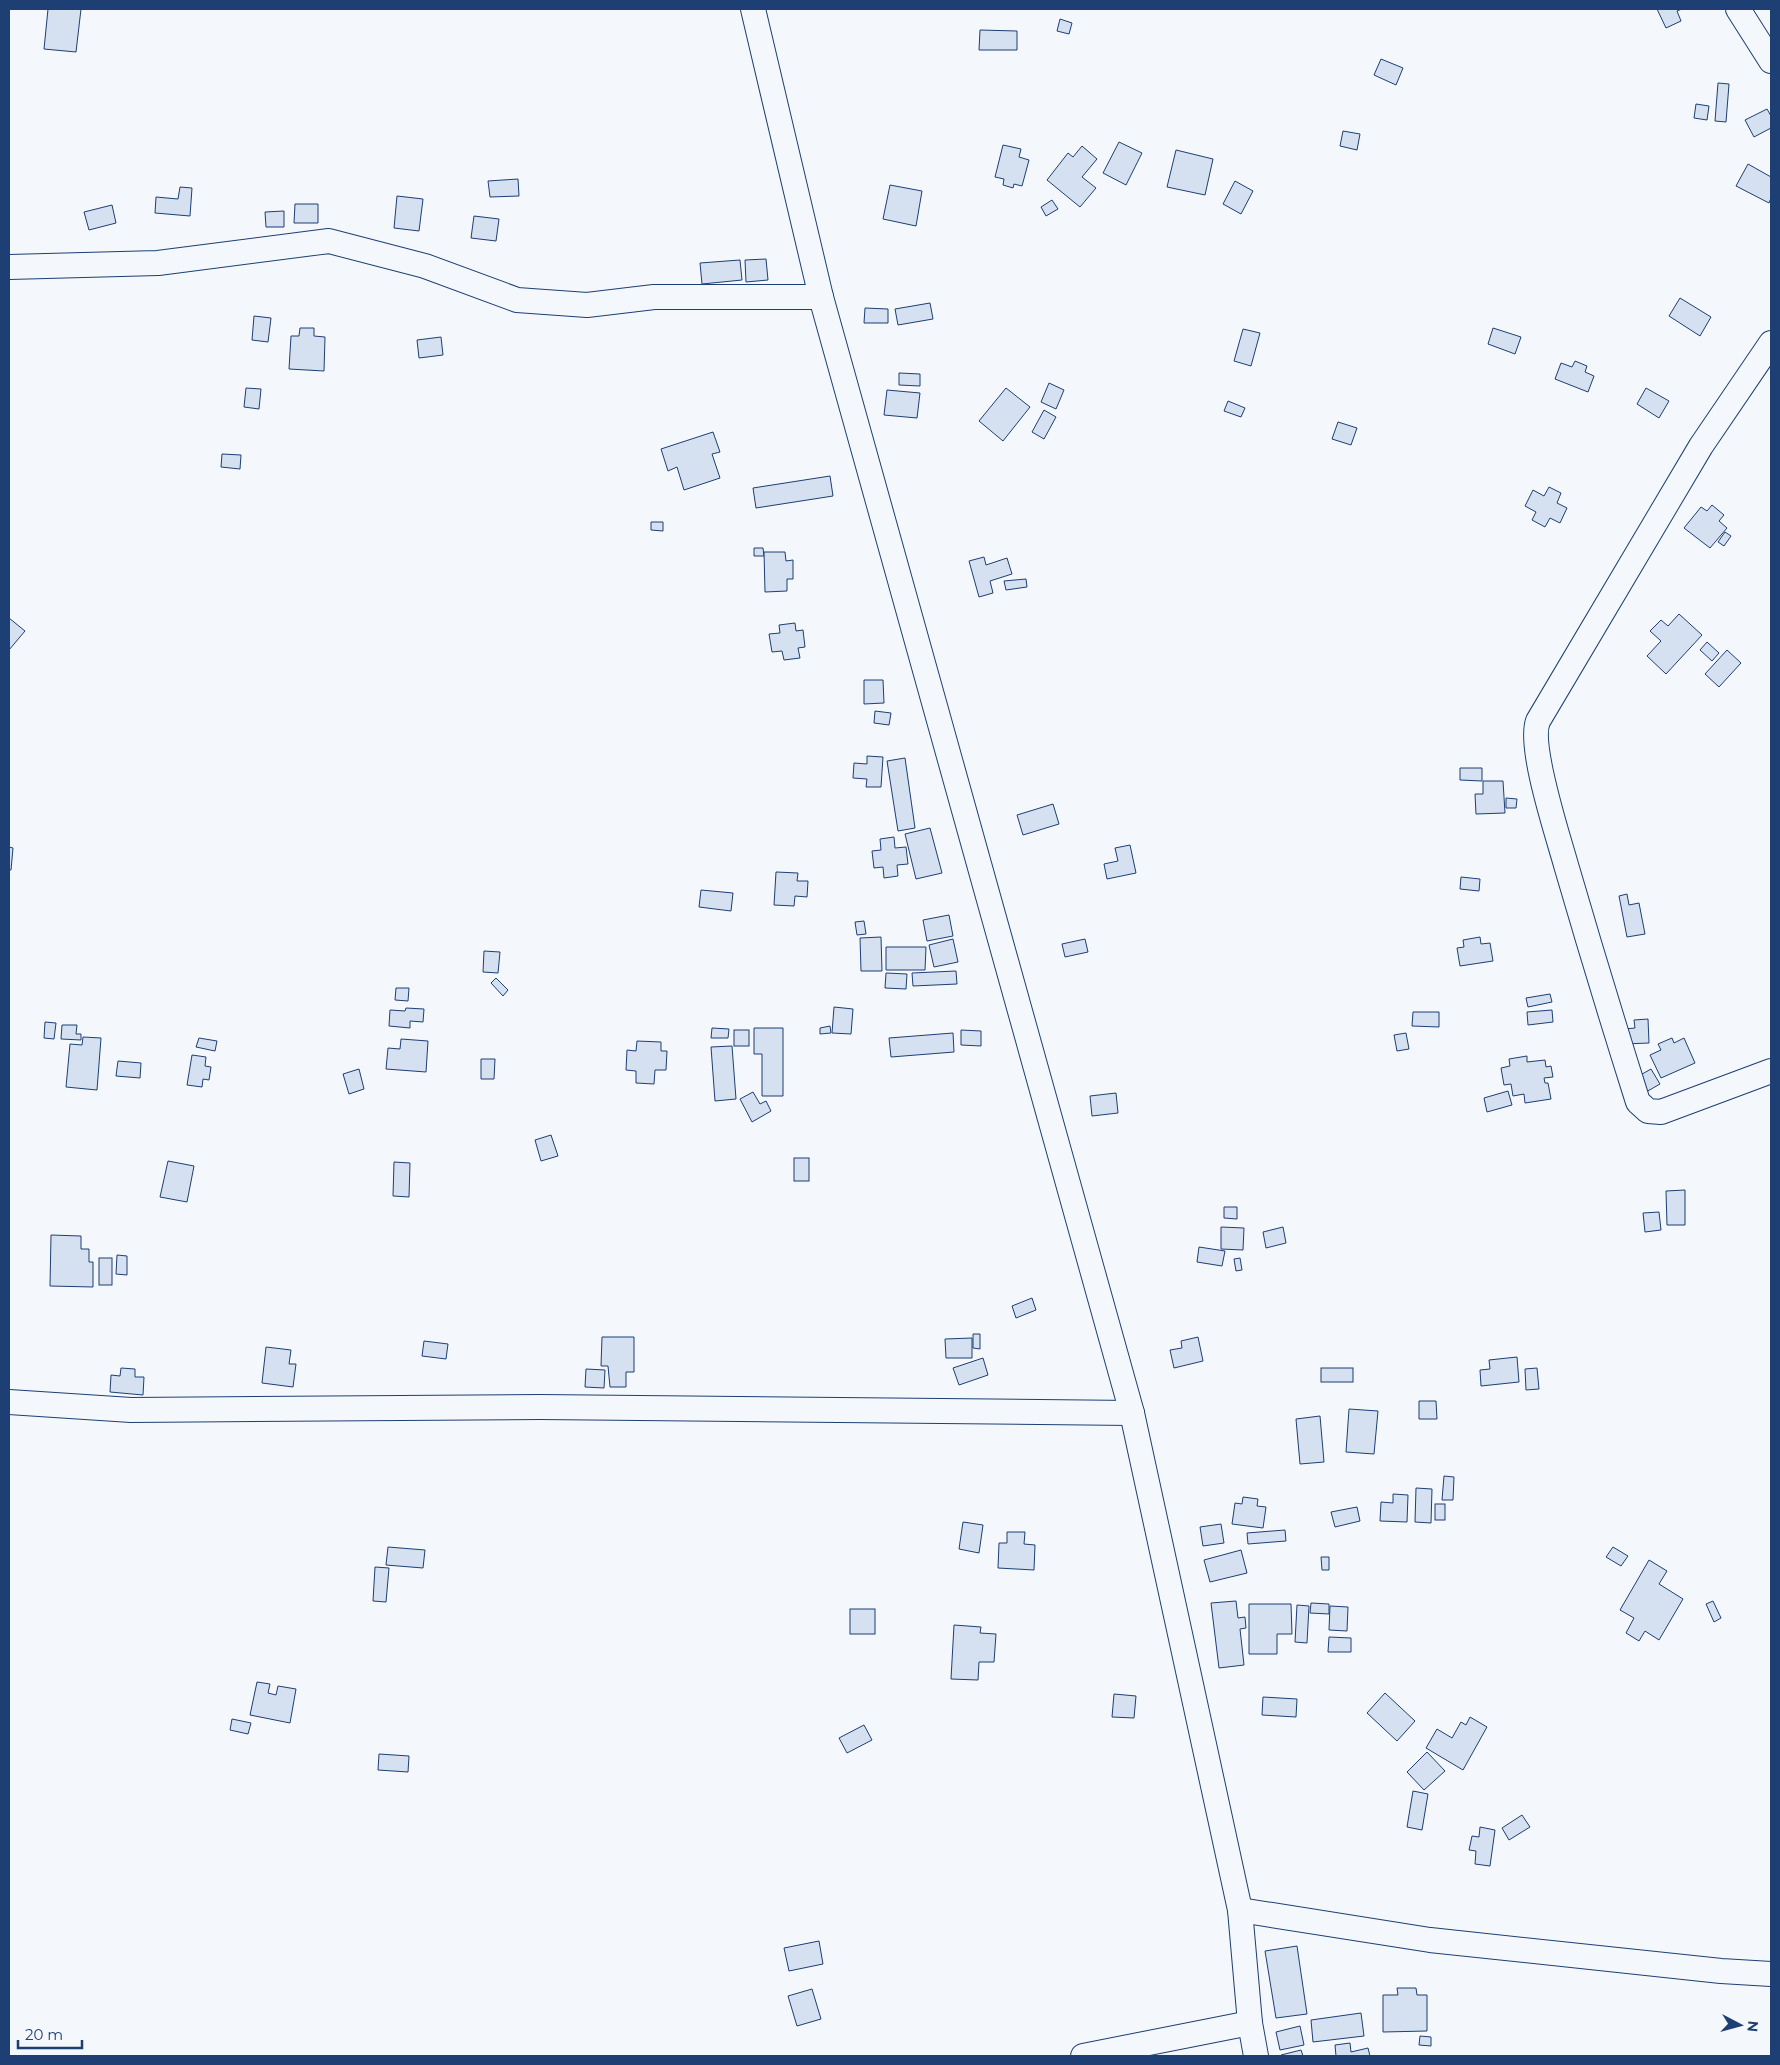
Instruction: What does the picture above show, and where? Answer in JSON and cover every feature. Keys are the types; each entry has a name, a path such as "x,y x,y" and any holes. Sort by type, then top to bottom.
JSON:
{"street":[{"path":"753,9 821,297 1132,1413 1240,1910 1250,2023 1256,2056"},
{"path":"1738,9 1771,61"},
{"path":"9,267 158,263 329,241 425,266 517,300 587,305 654,297 821,297"},
{"path":"1771,343 1701,446 1538,721 1535,734 1545,790 1596,968 1638,1102 1648,1111 1661,1112 1771,1071"},
{"path":"9,1402 131,1410 540,1406 1132,1413"},
{"path":"1240,1910 1430,1940 1721,1971 1771,1974"},
{"path":"1083,2056 1250,2023"}],"building":[{"path":"48,9 81,9 76,52 44,49"},
{"path":"1657,9 1682,9 1677,11 1681,21 1666,28"},
{"path":"1060,19 1072,23 1069,34 1057,31"},
{"path":"980,30 1017,31 1017,50 979,50"},
{"path":"1381,59 1403,68 1396,85 1374,75"},
{"path":"1718,83 1729,84 1726,122 1715,121"},
{"path":"1696,104 1709,106 1707,120 1694,118"},
{"path":"1767,109 1771,116 1771,128 1754,137 1745,120"},
{"path":"1343,131 1360,134 1357,150 1340,146"},
{"path":"1119,142 1142,153 1126,185 1103,173"},
{"path":"1003,145 1021,149 1019,157 1029,160 1022,186 1014,184 1013,188 1003,185 1004,179 995,177"},
{"path":"1082,146 1097,159 1082,177 1096,188 1080,207 1047,180 1068,153 1073,157"},
{"path":"1176,150 1213,159 1205,195 1167,187"},
{"path":"1748,164 1771,177 1771,198 1769,203 1736,186"},
{"path":"518,179 519,196 490,197 488,181"},
{"path":"1235,181 1253,191 1241,214 1223,204"},
{"path":"890,185 922,191 916,226 883,219"},
{"path":"180,187 192,188 190,216 155,213 156,197 178,199"},
{"path":"397,196 423,199 419,231 394,228"},
{"path":"1052,200 1058,209 1046,216 1041,207"},
{"path":"295,204 318,204 318,223 294,223"},
{"path":"112,205 116,223 89,230 84,212"},
{"path":"284,211 284,227 266,227 265,212"},
{"path":"474,216 499,219 496,241 471,238"},
{"path":"766,259 768,280 746,282 745,260"},
{"path":"740,260 742,280 702,284 700,263"},
{"path":"1680,298 1711,317 1700,336 1669,316"},
{"path":"930,303 933,319 898,325 895,309"},
{"path":"865,308 888,309 888,323 864,323"},
{"path":"254,316 271,318 268,342 252,340"},
{"path":"300,328 314,328 314,336 325,337 324,371 289,369 291,336 299,336"},
{"path":"1493,328 1521,337 1515,354 1488,344"},
{"path":"1243,329 1260,333 1251,366 1234,361"},
{"path":"441,337 443,355 419,358 417,340"},
{"path":"1575,361 1587,366 1585,372 1594,376 1588,392 1555,379 1561,363 1572,367"},
{"path":"899,373 920,374 920,386 899,385"},
{"path":"1049,383 1064,390 1056,409 1041,402"},
{"path":"246,388 261,389 259,409 244,407"},
{"path":"1006,388 1030,407 1003,441 979,421"},
{"path":"1646,388 1669,401 1659,418 1637,404"},
{"path":"887,390 920,393 917,418 884,415"},
{"path":"1228,401 1245,408 1241,417 1224,411"},
{"path":"1044,410 1056,417 1044,439 1032,432"},
{"path":"1338,422 1357,428 1351,445 1332,439"},
{"path":"713,432 720,452 712,454 720,478 684,490 677,467 668,471 661,449"},
{"path":"222,454 241,455 240,469 221,467"},
{"path":"830,476 833,496 756,508 753,488"},
{"path":"1549,487 1561,493 1557,503 1567,508 1560,523 1550,518 1545,527 1532,520 1536,512 1525,506 1533,490 1544,496"},
{"path":"1712,505 1724,515 1719,521 1727,528 1710,548 1684,528 1701,507 1707,511"},
{"path":"651,522 663,522 663,531 651,530"},
{"path":"1725,532 1731,536 1724,546 1718,542"},
{"path":"754,548 763,548 764,556 754,556"},
{"path":"764,552 785,552 786,561 793,560 793,579 787,579 787,591 765,592"},
{"path":"984,557 986,565 1007,558 1012,574 990,581 993,593 979,597 969,561"},
{"path":"1026,579 1027,587 1006,590 1004,581"},
{"path":"1679,614 1702,635 1666,674 1647,656 1661,641 1650,631 1661,620 1668,626"},
{"path":"9,618 25,631 9,650"},
{"path":"795,623 796,631 803,630 805,647 798,648 800,658 784,660 782,651 772,652 769,634 780,633 779,625"},
{"path":"1707,642 1719,653 1712,661 1700,650"},
{"path":"1727,650 1741,663 1719,687 1705,674"},
{"path":"864,680 883,680 884,703 864,704"},
{"path":"875,711 891,713 889,725 874,723"},
{"path":"867,756 883,757 881,787 866,787 867,779 853,778 854,763 867,764"},
{"path":"905,758 915,828 898,831 887,761"},
{"path":"1460,768 1482,768 1482,781 1460,780"},
{"path":"1483,781 1503,781 1505,813 1476,814 1475,794 1483,794"},
{"path":"1506,798 1517,799 1516,808 1506,808"},
{"path":"1053,804 1059,824 1023,835 1017,815"},
{"path":"930,828 942,873 916,879 905,834"},
{"path":"894,837 895,848 906,847 908,864 897,865 898,876 884,878 883,867 874,868 872,851 881,850 880,839"},
{"path":"1130,845 1136,873 1107,879 1104,864 1118,861 1115,848"},
{"path":"9,847 13,848 11,870 9,870"},
{"path":"776,872 798,873 797,881 808,881 807,897 795,896 794,906 774,905"},
{"path":"1461,877 1480,879 1479,891 1460,889"},
{"path":"701,890 733,893 731,911 699,907"},
{"path":"1627,894 1629,905 1639,903 1645,934 1627,937 1619,896"},
{"path":"949,915 953,936 927,941 923,920"},
{"path":"864,921 866,934 857,935 855,922"},
{"path":"881,937 882,971 861,971 860,938"},
{"path":"1480,937 1481,944 1490,943 1493,961 1460,966 1457,948 1464,947 1463,940"},
{"path":"953,939 958,962 934,967 929,945"},
{"path":"1085,939 1088,952 1065,957 1062,944"},
{"path":"886,947 926,947 925,970 886,970"},
{"path":"484,951 500,952 498,973 483,972"},
{"path":"956,971 957,984 913,986 912,973"},
{"path":"886,973 907,974 906,989 885,988"},
{"path":"496,978 508,990 503,996 491,983"},
{"path":"396,988 409,988 408,1001 395,1000"},
{"path":"1550,994 1552,1002 1528,1007 1526,998"},
{"path":"834,1007 853,1009 851,1034 832,1033"},
{"path":"406,1008 424,1009 423,1022 410,1021 410,1028 389,1026 390,1010 405,1011"},
{"path":"1552,1010 1553,1022 1528,1025 1527,1012"},
{"path":"1413,1012 1439,1012 1439,1027 1412,1026"},
{"path":"1648,1019 1649,1043 1624,1044 1624,1029 1635,1028 1634,1020"},
{"path":"45,1022 56,1023 54,1039 44,1038"},
{"path":"62,1025 77,1025 76,1034 81,1034 81,1040 61,1039"},
{"path":"830,1026 831,1033 820,1034 820,1028"},
{"path":"712,1028 729,1029 728,1038 711,1038"},
{"path":"754,1028 783,1028 783,1096 762,1096 762,1054 754,1054"},
{"path":"734,1030 749,1030 749,1046 734,1046"},
{"path":"961,1030 981,1031 981,1046 961,1045"},
{"path":"953,1033 954,1052 891,1057 889,1038"},
{"path":"1406,1033 1409,1049 1397,1051 1394,1035"},
{"path":"83,1037 101,1038 97,1090 66,1087 70,1044 82,1045"},
{"path":"199,1038 217,1041 215,1051 196,1047"},
{"path":"1672,1038 1674,1043 1684,1038 1695,1063 1661,1078 1650,1055 1661,1050 1658,1044"},
{"path":"401,1039 428,1041 426,1072 386,1069 388,1048 400,1049"},
{"path":"637,1041 661,1042 661,1051 667,1051 666,1070 655,1070 654,1084 636,1083 636,1071 626,1070 627,1050 636,1051"},
{"path":"732,1046 736,1099 715,1101 711,1047"},
{"path":"192,1055 206,1057 205,1066 211,1067 209,1080 203,1079 202,1087 187,1085"},
{"path":"1527,1056 1527,1062 1545,1060 1546,1067 1551,1066 1553,1077 1544,1078 1545,1083 1548,1083 1551,1099 1525,1103 1524,1094 1513,1096 1511,1084 1504,1085 1501,1068 1510,1066 1509,1059"},
{"path":"481,1059 495,1059 494,1079 481,1079"},
{"path":"118,1061 141,1063 140,1078 116,1076"},
{"path":"359,1069 364,1089 349,1094 343,1074"},
{"path":"1651,1069 1660,1084 1646,1092 1637,1077"},
{"path":"1508,1091 1512,1105 1487,1112 1484,1098"},
{"path":"753,1092 760,1104 766,1101 771,1111 752,1122 740,1099"},
{"path":"1116,1093 1118,1113 1092,1116 1090,1096"},
{"path":"551,1135 558,1156 541,1161 535,1140"},
{"path":"794,1158 809,1158 809,1181 794,1181"},
{"path":"168,1161 194,1166 187,1202 160,1197"},
{"path":"394,1162 410,1163 409,1197 393,1196"},
{"path":"1685,1190 1685,1225 1667,1225 1666,1191"},
{"path":"1224,1207 1237,1207 1237,1219 1224,1218"},
{"path":"1659,1212 1661,1230 1645,1232 1643,1213"},
{"path":"1221,1227 1244,1228 1243,1250 1221,1249"},
{"path":"1283,1227 1286,1243 1266,1248 1263,1232"},
{"path":"51,1235 81,1236 81,1249 89,1249 89,1262 93,1262 93,1287 50,1286"},
{"path":"1199,1247 1225,1251 1222,1266 1197,1262"},
{"path":"117,1255 127,1256 127,1275 116,1274"},
{"path":"99,1258 112,1258 112,1285 99,1285"},
{"path":"1240,1258 1242,1270 1236,1271 1234,1259"},
{"path":"1032,1298 1036,1310 1016,1318 1012,1306"},
{"path":"973,1334 980,1334 980,1349 973,1348"},
{"path":"602,1337 634,1337 634,1372 626,1372 626,1387 610,1387 608,1366 601,1366"},
{"path":"1198,1337 1203,1361 1174,1368 1170,1350 1182,1348 1181,1341"},
{"path":"972,1338 972,1358 946,1358 945,1339"},
{"path":"424,1341 448,1344 446,1359 422,1356"},
{"path":"266,1347 291,1350 289,1364 296,1364 293,1387 262,1383"},
{"path":"1517,1357 1519,1382 1481,1386 1480,1370 1490,1369 1489,1360"},
{"path":"983,1358 988,1375 959,1385 953,1368"},
{"path":"121,1368 135,1369 135,1377 144,1377 143,1395 110,1392 111,1375 120,1376"},
{"path":"1321,1368 1353,1368 1353,1382 1321,1382"},
{"path":"1537,1368 1539,1389 1526,1390 1525,1369"},
{"path":"586,1369 605,1370 604,1388 585,1387"},
{"path":"1419,1401 1436,1401 1437,1419 1419,1419"},
{"path":"1349,1409 1378,1411 1374,1454 1346,1452"},
{"path":"1320,1416 1324,1462 1300,1464 1296,1419"},
{"path":"1444,1476 1454,1477 1453,1500 1442,1500"},
{"path":"1416,1488 1432,1489 1431,1523 1415,1522"},
{"path":"1393,1494 1408,1495 1407,1522 1380,1521 1381,1502 1393,1503"},
{"path":"1243,1497 1258,1499 1257,1506 1266,1507 1263,1528 1232,1524 1235,1503 1242,1504"},
{"path":"1435,1504 1445,1504 1445,1520 1435,1520"},
{"path":"1357,1507 1360,1521 1335,1527 1331,1512"},
{"path":"963,1522 983,1525 979,1553 959,1549"},
{"path":"1221,1524 1224,1543 1203,1546 1200,1527"},
{"path":"1285,1530 1286,1541 1248,1544 1247,1533"},
{"path":"1007,1532 1025,1532 1024,1544 1035,1545 1034,1570 998,1568 999,1543 1007,1543"},
{"path":"388,1547 425,1550 423,1568 386,1565"},
{"path":"1613,1547 1628,1556 1621,1566 1606,1557"},
{"path":"1241,1550 1247,1573 1210,1582 1204,1560"},
{"path":"1321,1557 1329,1557 1329,1570 1322,1570"},
{"path":"1649,1560 1667,1571 1659,1584 1683,1599 1659,1640 1645,1631 1639,1641 1626,1633 1634,1618 1620,1610"},
{"path":"375,1567 389,1568 386,1602 373,1601"},
{"path":"1236,1601 1238,1618 1245,1617 1246,1628 1240,1629 1244,1665 1219,1668 1211,1603"},
{"path":"1713,1601 1721,1618 1714,1622 1706,1604"},
{"path":"1311,1603 1329,1604 1329,1614 1310,1613"},
{"path":"1249,1604 1291,1604 1292,1634 1277,1634 1277,1654 1249,1654"},
{"path":"1297,1605 1309,1606 1307,1643 1295,1642"},
{"path":"1330,1606 1348,1607 1347,1631 1329,1630"},
{"path":"850,1609 875,1609 875,1634 850,1634"},
{"path":"954,1625 981,1627 980,1633 996,1634 994,1662 979,1662 978,1680 951,1679"},
{"path":"1329,1637 1351,1638 1351,1652 1328,1652"},
{"path":"257,1682 270,1684 268,1693 276,1695 278,1686 296,1689 290,1723 250,1715"},
{"path":"1385,1693 1415,1721 1397,1741 1367,1713"},
{"path":"1114,1694 1136,1696 1134,1718 1112,1717"},
{"path":"1263,1697 1297,1699 1296,1717 1262,1715"},
{"path":"1470,1717 1487,1727 1463,1770 1426,1748 1437,1729 1452,1738 1461,1722 1466,1725"},
{"path":"232,1719 251,1723 248,1734 230,1730"},
{"path":"864,1725 872,1740 847,1753 839,1738"},
{"path":"1427,1752 1445,1771 1424,1790 1407,1772"},
{"path":"379,1754 409,1756 408,1772 378,1770"},
{"path":"1413,1791 1428,1794 1422,1830 1407,1827"},
{"path":"1522,1815 1530,1827 1509,1840 1502,1828"},
{"path":"1480,1827 1495,1830 1490,1866 1475,1864 1476,1851 1469,1850 1472,1836 1479,1837"},
{"path":"819,1941 823,1964 789,1971 784,1948"},
{"path":"1297,1946 1307,2014 1276,2018 1265,1951"},
{"path":"1397,1988 1416,1988 1417,1995 1427,1995 1427,2031 1383,2032 1383,1995 1398,1995"},
{"path":"812,1989 821,2019 797,2026 788,1996"},
{"path":"1361,2013 1364,2036 1313,2042 1311,2020"},
{"path":"1300,2026 1304,2045 1280,2050 1276,2032"},
{"path":"1420,2036 1431,2037 1431,2046 1419,2045"},
{"path":"1350,2043 1351,2052 1368,2048 1370,2056 1336,2056 1335,2045"},
{"path":"1301,2050 1303,2056 1281,2056 1281,2055"}]}
